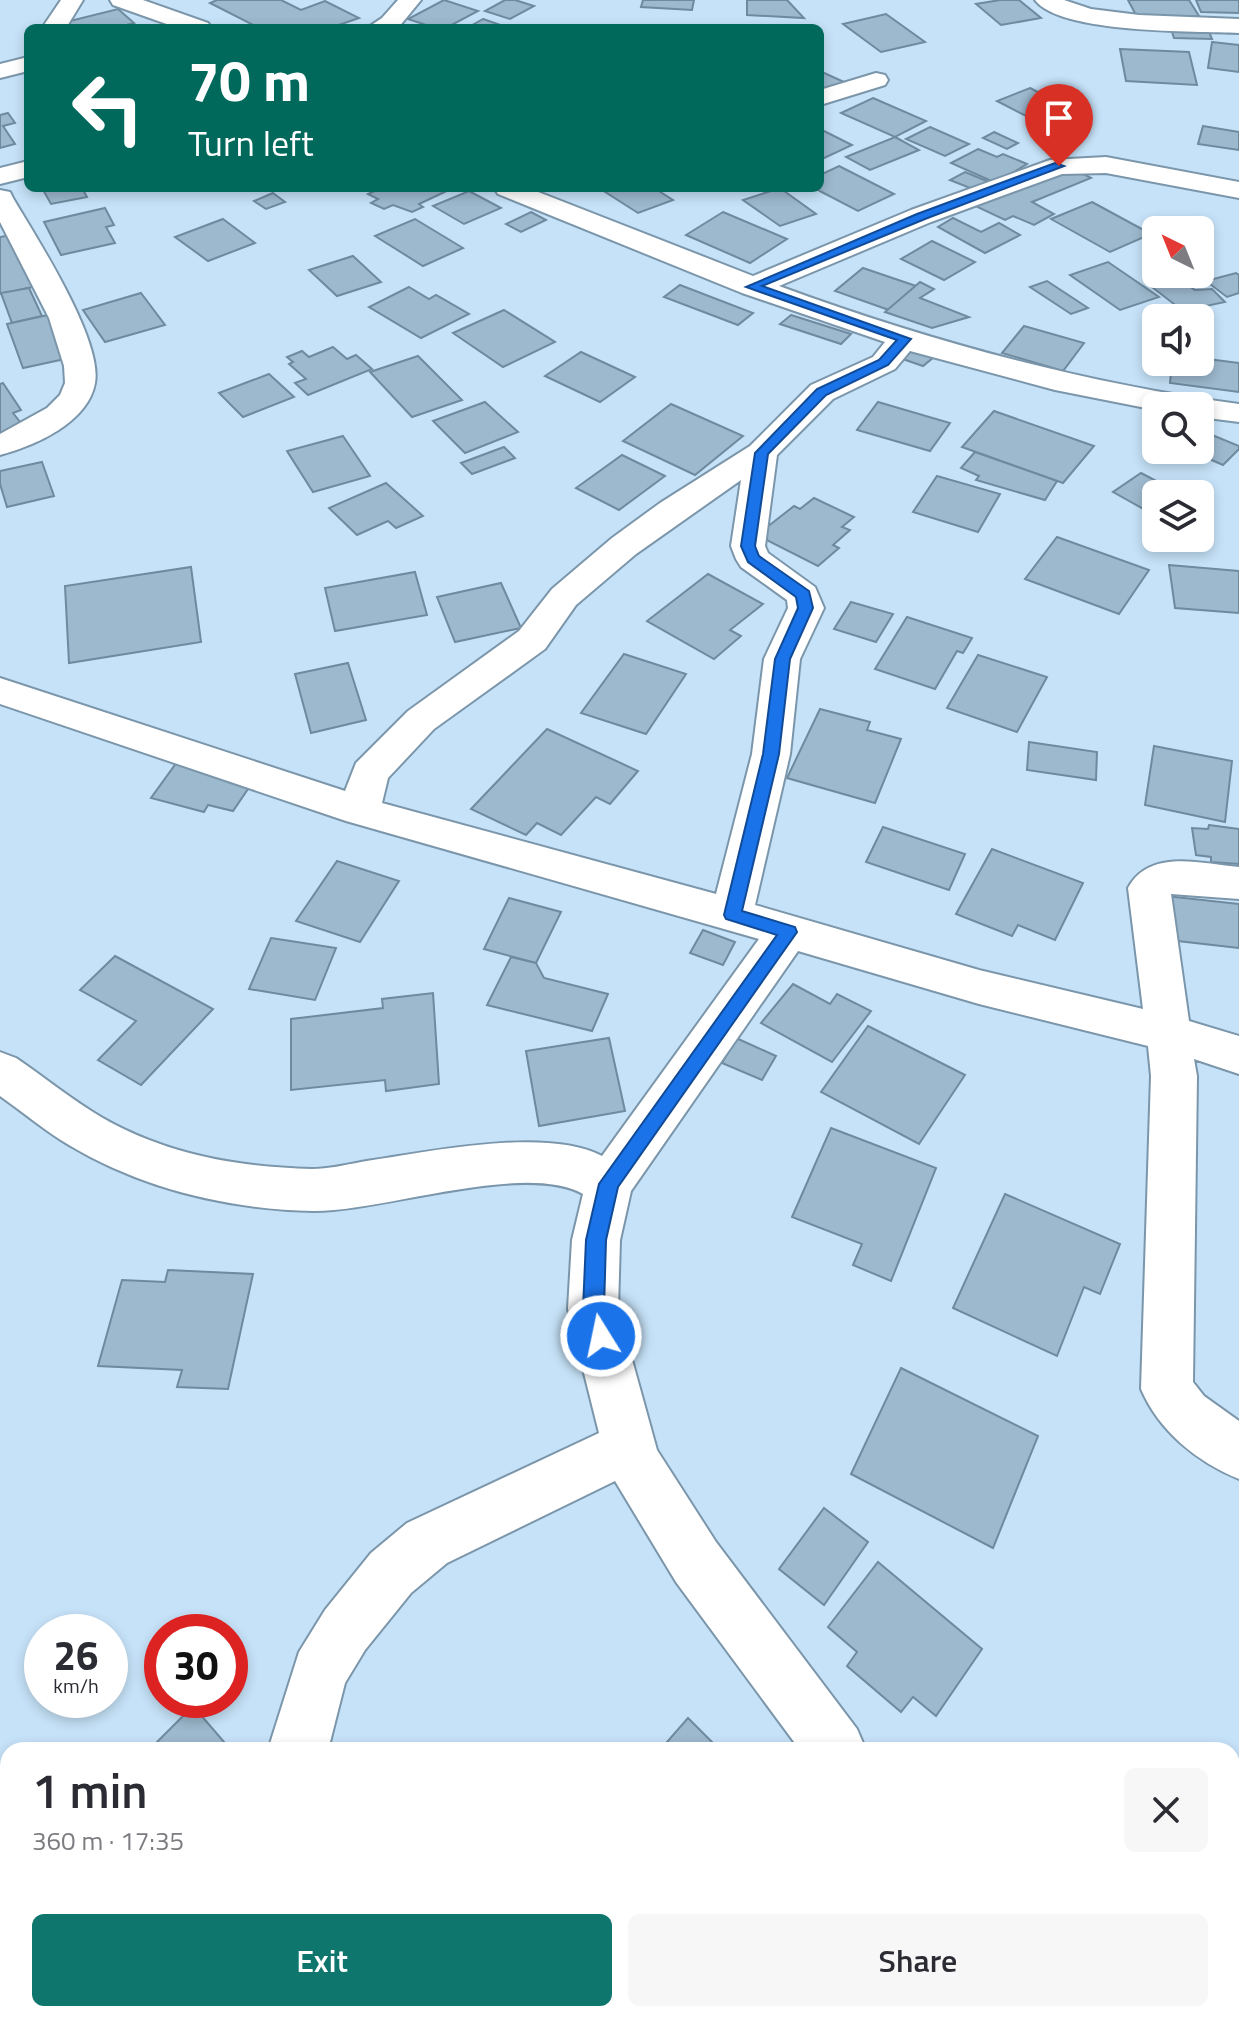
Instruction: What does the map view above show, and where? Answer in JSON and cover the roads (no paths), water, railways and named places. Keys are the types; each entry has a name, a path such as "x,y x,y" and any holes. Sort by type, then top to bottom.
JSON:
{"street":[{"path":"57,24 72,0"},
{"path":"121,0 178,24"},
{"path":"388,24 410,0"},
{"path":"1046,0 1063,10 1093,17 1239,26"},
{"path":"0,71 24,65"},
{"path":"824,97 876,80"},
{"path":"752,287 921,216 1059,166 1106,165 1239,190"},
{"path":"0,176 24,170"},
{"path":"522,192 752,287 904,339 993,366 1142,399"},
{"path":"0,198 57,305 76,350 80,381 74,397 52,419 31,433 0,445"},
{"path":"360,811 370,773 421,720 532,640 564,597 624,546 672,510 761,453 822,392 884,363 904,339"},
{"path":"1214,410 1239,413"},
{"path":"732,915 771,754 782,659 806,608 803,595 753,559 748,546 761,453"},
{"path":"0,691 360,811 979,987 1168,1033 1239,1055"},
{"path":"1239,883 1165,876 1149,888 1174,1076 1167,1389 1185,1414 1239,1453"},
{"path":"788,932 609,1184 596,1240 593,1309 633,1461 696,1562 830,1742"},
{"path":"0,1071 85,1131 143,1159 200,1179 315,1190 457,1169 532,1163 578,1167 609,1184"},
{"path":"300,1742 319,1672 345,1630 391,1573 427,1543 630,1446"}]}
